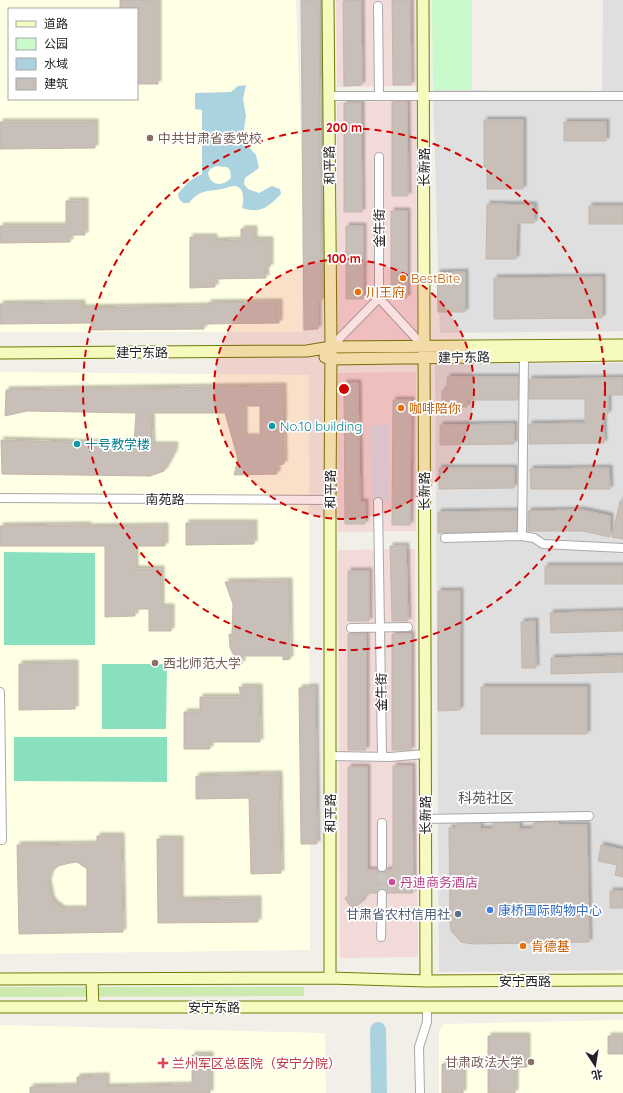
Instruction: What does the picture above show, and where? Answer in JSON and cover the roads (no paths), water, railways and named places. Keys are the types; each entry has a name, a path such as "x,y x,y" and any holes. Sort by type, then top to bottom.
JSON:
{"main road":[{"name":"和平路","path":"328,0 330,353 330,978"},
{"name":"长新路","path":"423,0 426,981"},
{"name":"建宁东路","path":"0,353 307,351 330,353 424,352 623,345"},
{"name":"建宁东路","path":"424,352 524,357 623,356"},
{"path":"0,979 330,978 426,981"},
{"path":"92,979 93,1007"},
{"name":"安宁西路","path":"426,981 623,980"},
{"name":"安宁东路","path":"0,1007 427,1007"},
{"name":"安宁西路","path":"427,1007 623,1007"}],"street":[{"path":"378,6 379,96"},
{"path":"328,96 623,96"},
{"name":"金牛街","path":"378,298 379,158"},
{"path":"330,353 378,298 424,352"},
{"path":"522,536 524,357"},
{"name":"南苑路","path":"0,498 330,500"},
{"name":"金牛街","path":"378,502 382,756"},
{"path":"444,538 522,536 534,538 543,544 623,548"},
{"path":"351,628 408,627"},
{"path":"0,692 2,840 0,840"},
{"path":"330,756 425,754"},
{"path":"425,819 588,816"},
{"path":"382,823 382,868"},
{"path":"381,937 382,894"},
{"path":"420,1093 419,1047 428,1022 427,1007"}],"water":[{"path":"246,85 243,99 246,116 244,129 245,137 247,145 256,155 259,168 245,178 244,184 248,189 259,193 272,186 280,189 281,194 268,206 259,210 242,208 243,194 237,186 200,193 189,203 183,203 179,199 178,194 189,182 202,174 202,110 195,109 195,93 231,92 238,86","holes":["216,166 227,167 230,170 231,178 228,181 221,184 211,181 208,173 210,169"]}],"waterway":[{"path":"378,1030 379,1093"}],"tunnel":[{"path":"382,867 382,894"}],"place":[{"name":"中共甘肃省委党校","path":"150,138"},
{"name":"BestBite","path":"403,278"},
{"name":"川王府","path":"358,292"},
{"name":"咖啡陪你","path":"401,408"},
{"name":"No.10 building","path":"272,426"},
{"name":"十号教学楼","path":"77,444"},
{"name":"西北师范大学","path":"155,663"},
{"name":"丹迪商务酒店","path":"392,882"},
{"name":"康桥国际购物中心","path":"490,910"},
{"name":"甘肃省农村信用社","path":"458,914"},
{"name":"肯德基","path":"523,946"},
{"name":"甘肃政法大学","path":"531,1062"},
{"name":"兰州军区总医院（安宁分院）","path":"163,1063"}],"district":[{"name":"科苑社区","path":"486,798"}]}
